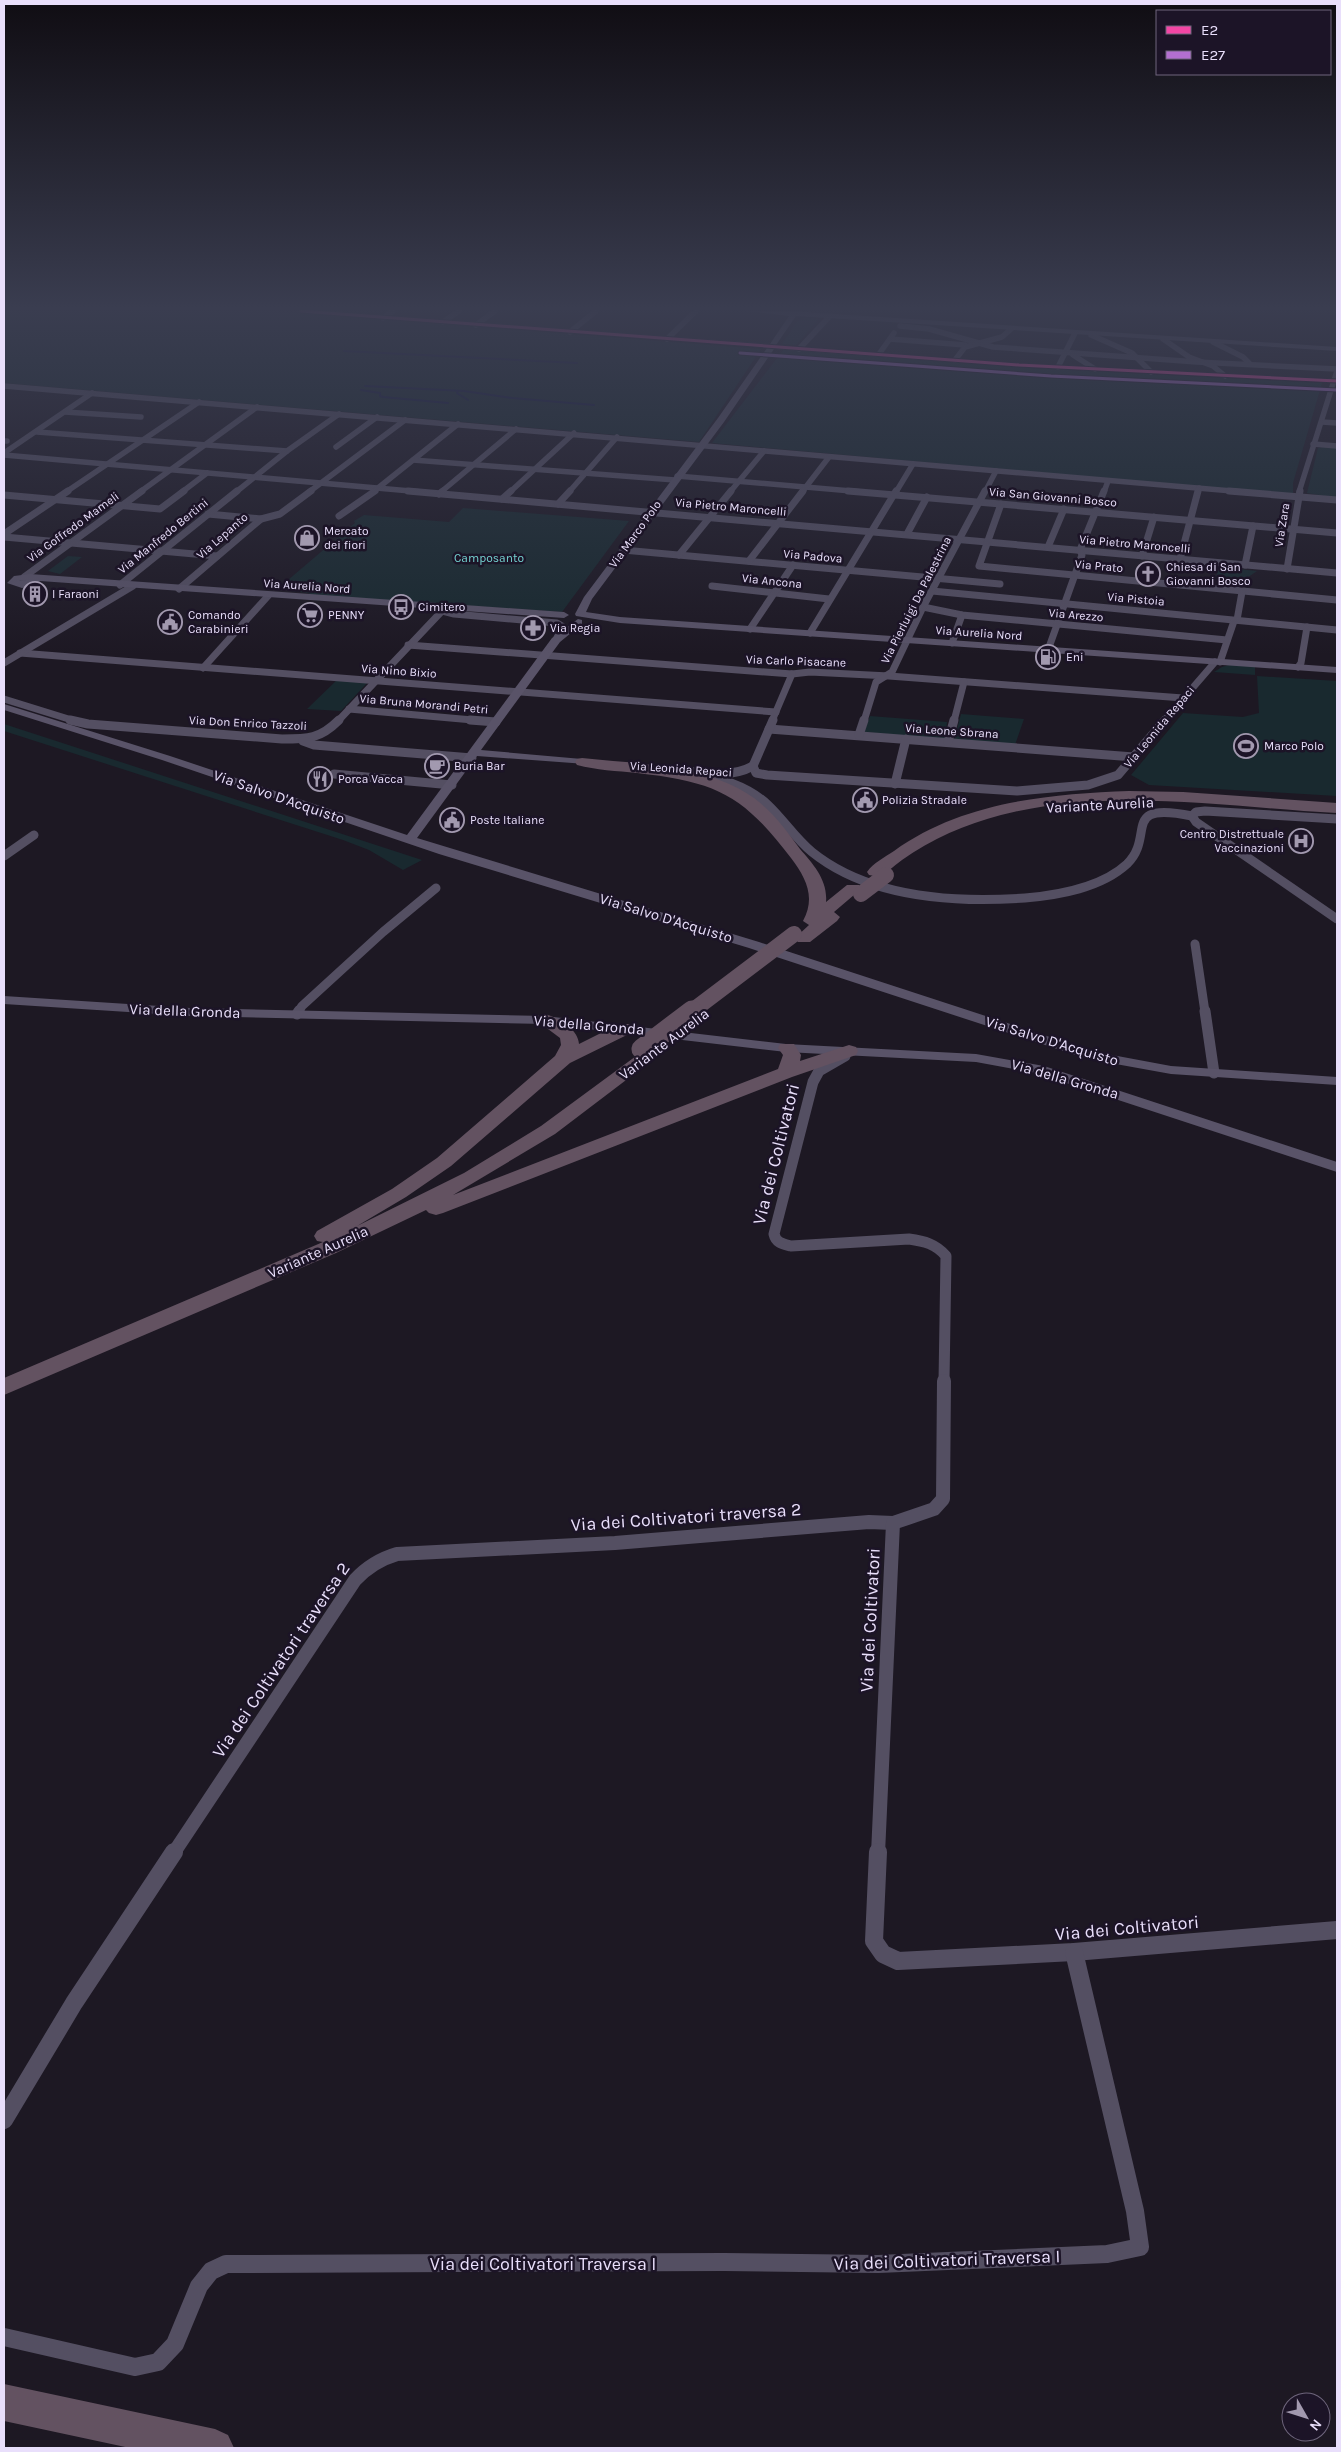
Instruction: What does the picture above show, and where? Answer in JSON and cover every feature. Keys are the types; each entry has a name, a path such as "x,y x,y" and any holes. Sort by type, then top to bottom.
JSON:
{"highway":[{"path":"582,762 696,779 722,787 744,798 762,814 813,876 820,894 812,920"},
{"name":"Variante Aurelia","path":"6,1377 328,1248 419,1205 492,1165 548,1130 881,873 912,845 943,829 984,814 1039,802 1078,798 1136,796 1337,808"},
{"name":"Variante Aurelia","path":"881,873 946,835 989,819 1048,806 1087,802 1148,801 1337,812"},
{"name":"Variante Aurelia","path":"799,936 812,920 857,891"},
{"path":"545,1020 569,1036 570,1045 564,1059"},
{"path":"303,1248 375,1207 444,1162 564,1059 626,1028"},
{"path":"785,1073 790,1066 792,1055 787,1048"},
{"name":"Variante Aurelia","path":"6,1377 303,1248 422,1192 479,1161 648,1051"},
{"path":"328,1248 409,1219 785,1073 853,1051"},
{"path":"4,2402 215,2448"}],"street":[{"path":"4,536 164,425"},
{"name":"Via Goffredo Mameli","path":"16,582 231,425"},
{"name":"Via Manfredo Bertini","path":"120,585 287,451 323,425"},
{"path":"336,447 365,425"},
{"name":"Via Lepanto","path":"179,589 260,519 280,514 399,425"},
{"path":"339,516 377,489 456,425"},
{"path":"479,425 1337,500"},
{"name":"Via Marco Polo","path":"410,840 715,425"},
{"name":"Via Zara","path":"1287,568 1298,497 1313,444 1321,425"},
{"path":"4,454 18,442 46,426 151,434"},
{"path":"439,494 516,428"},
{"path":"37,432 287,451"},
{"path":"502,499 574,434"},
{"path":"558,504 617,437"},
{"path":"1313,444 1337,446"},
{"path":"679,555 764,451"},
{"name":"Via Pietro Maroncelli","path":"4,454 377,489 710,516 1337,573"},
{"path":"750,561 828,457"},
{"name":"Via San Giovanni Bosco","path":"413,460 585,473 740,481 1337,533"},
{"path":"810,634 829,599 913,464"},
{"name":"Via Pierluigi Da Palestrina","path":"859,735 876,682 889,676 923,607 996,471"},
{"path":"4,495 160,509 207,473"},
{"path":"1048,650 1083,552 1080,550 1108,480"},
{"path":"1180,559 1199,488"},
{"path":"907,534 927,498"},
{"path":"986,541 1001,504"},
{"path":"1048,547 1064,509"},
{"path":"208,514 260,519"},
{"path":"1142,556 1154,517"},
{"path":"1246,565 1253,526"},
{"path":"4,536 217,556"},
{"name":"Via Prato","path":"986,541 979,566 1337,600"},
{"name":"Via Padova","path":"623,550 1000,584"},
{"path":"750,630 793,565"},
{"path":"994,597 1007,569"},
{"name":"Via Aurelia Nord","path":"16,582 83,582 529,614 571,619 620,620 1337,670"},
{"name":"Via Manfredo Bertini","path":"4,663 133,586"},
{"name":"Via Ancona","path":"712,586 829,599"},
{"name":"Via Pistoia","path":"932,591 1337,630"},
{"path":"1217,662 1234,621 1237,620 1242,592"},
{"path":"202,668 268,596"},
{"name":"Via Marco Polo","path":"571,619 587,599"},
{"path":"429,607 459,614 542,620 571,619"},
{"name":"Via Arezzo","path":"923,607 962,615 1227,640"},
{"name":"Via Don Enrico Tazzoli","path":"4,699 88,724 302,740 326,733 442,611"},
{"path":"952,643 962,615"},
{"path":"1298,667 1301,663 1307,627"},
{"name":"Via Carlo Pisacane","path":"408,645 792,674 810,672 889,676 1183,698"},
{"name":"Via Nino Bixio","path":"20,653 776,712"},
{"name":"Via Leonida Repaci","path":"475,753 730,773 746,771 753,766 754,772 763,775 1017,791 1054,790 1104,781 1120,773 1183,698 1217,662"},
{"path":"753,766 792,674"},
{"path":"948,742 964,682"},
{"name":"Via Salvo D'Acquisto","path":"4,707 166,758 410,840 754,945 1093,1056 1171,1070 1337,1081"},
{"name":"Via Bruna Morandi Petri","path":"349,709 496,722"},
{"name":"Via Leone Sbrana","path":"769,728 1134,757"},
{"path":"895,784 906,739"},
{"path":"302,740 314,745 475,753 481,760 502,755"},
{"path":"672,769 712,777 753,794 768,806 812,853 846,873 892,888 956,898 1025,898 1088,886 1114,874 1130,861 1137,850 1142,824 1148,818 1165,812 1192,816 1196,822 1337,919"},
{"path":"334,774 452,785"},
{"path":"1192,816 1196,812 1206,811 1337,819"},
{"path":"4,856 34,835"},
{"path":"297,1014 302,1006 383,932 436,888"},
{"path":"1195,944 1214,1073"},
{"name":"Via della Gronda","path":"4,1000 190,1012 545,1020 787,1048 989,1059 1039,1069 1337,1167"},
{"name":"Via dei Coltivatori","path":"853,1051 822,1069 813,1082 774,1234 778,1243 787,1246 797,1246 909,1239 923,1241 939,1247 946,1256 943,1499 934,1509 893,1523 874,1941 876,1948 889,1959 898,1961 1074,1952 1337,1930"},
{"name":"Via dei Coltivatori traversa 2","path":"4,2120 74,2003 355,1580 367,1567 382,1557 397,1554 615,1543 869,1522 893,1523"},
{"name":"Via dei Coltivatori Traversa I","path":"4,2337 135,2367 158,2362 175,2344 199,2286 211,2271 226,2264 724,2262 878,2264 1107,2254 1140,2247 1135,2211 1074,1952"}],"green space":[{"path":"504,425 710,425 699,442"},
{"path":"725,425 1310,425 1293,483 1293,495 712,443"},
{"path":"1318,448 1337,448 1337,498 1307,493"},
{"name":"Camposanto","path":"463,508 629,521 562,612 310,595 309,593 290,591 293,585 288,580 355,523 354,521 364,515 449,522"},
{"path":"68,556 82,557 60,574 48,571"},
{"path":"1219,567 1257,571 1244,580 1216,577"},
{"path":"1232,664 1255,666 1255,675 1214,672"},
{"name":"Marco Polo","path":"1257,676 1337,681 1337,796 1149,785 1131,775 1183,713 1243,717 1259,713"},
{"path":"337,680 368,682 341,711 307,709"},
{"path":"961,714 1024,719 1015,745 954,740"},
{"path":"870,716 947,722 945,739 864,732"},
{"path":"4,724 422,860 403,870 369,850 343,840 4,731"}],"place":[{"name":"Mercato dei fiori","path":"307,538"},
{"name":"Chiesa di San Giovanni Bosco","path":"1148,574"},
{"name":"I Faraoni","path":"35,594"},
{"name":"Cimitero","path":"401,607"},
{"name":"PENNY","path":"310,615"},
{"name":"Comando Carabinieri","path":"170,622"},
{"name":"Via Regia","path":"533,628"},
{"name":"Eni","path":"1048,657"},
{"name":"Marco Polo","path":"1246,746"},
{"name":"Buria Bar","path":"437,766"},
{"name":"Porca Vacca","path":"320,779"},
{"name":"Polizia Stradale","path":"865,800"},
{"name":"Poste Italiane","path":"452,820"},
{"name":"Centro Distrettuale Vaccinazioni","path":"1301,841"}]}
